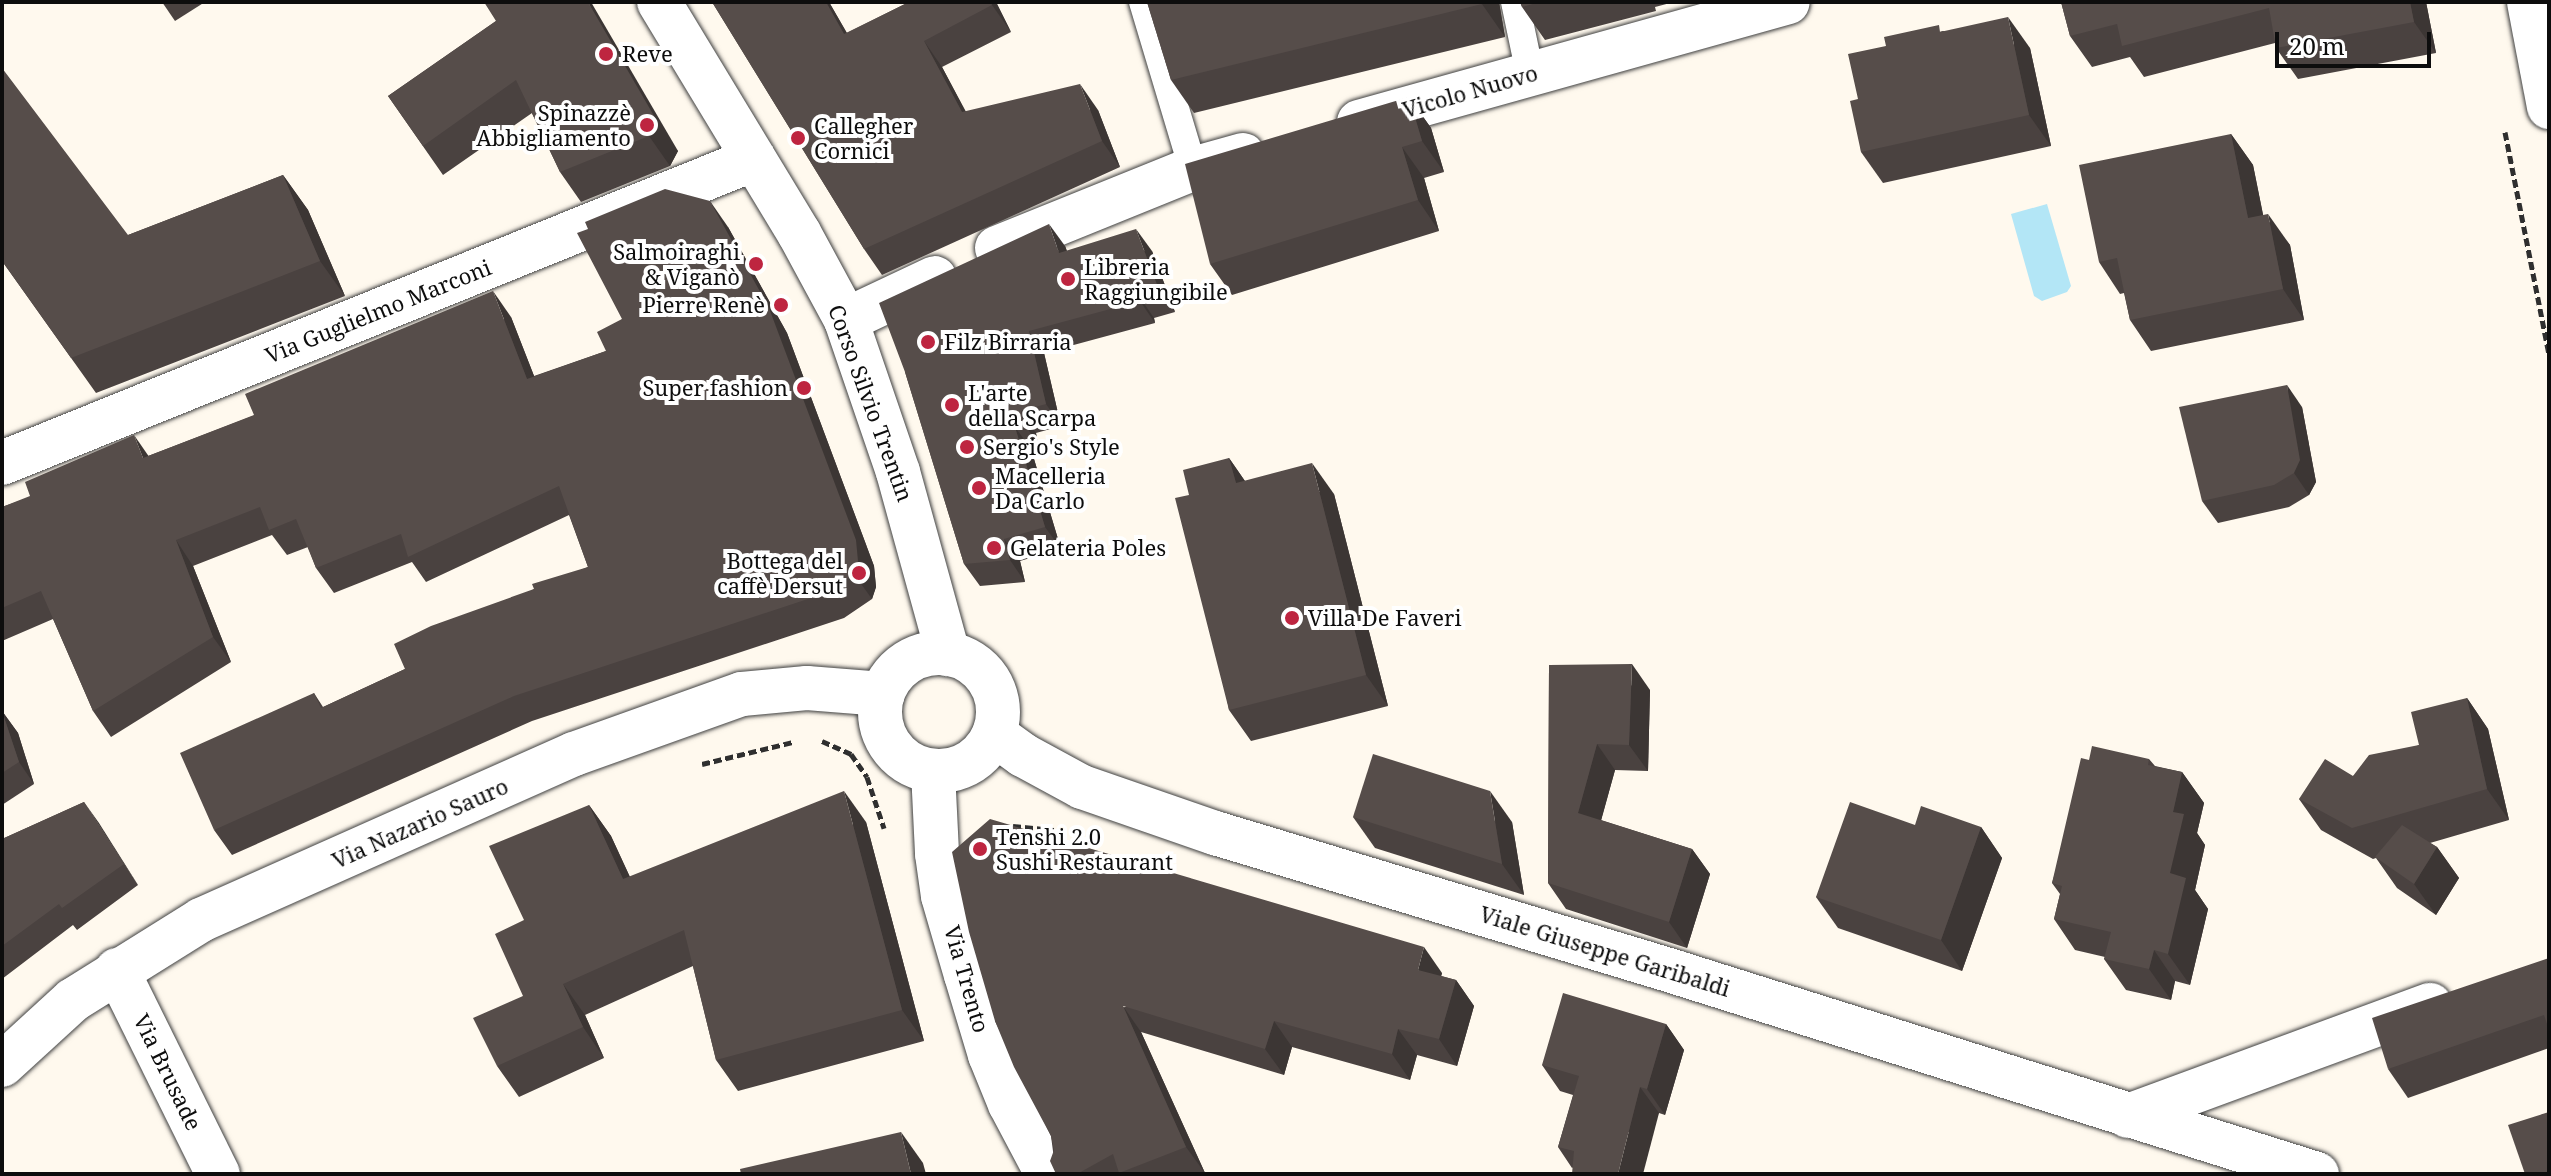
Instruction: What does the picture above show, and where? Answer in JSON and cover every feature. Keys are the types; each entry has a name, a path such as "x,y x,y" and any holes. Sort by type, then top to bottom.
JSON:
{"street":[{"name":"Corso Silvio Trentin","path":"659,2 846,320 898,472 948,654"},
{"name":"Vicolo Nuovo","path":"846,320 1036,230 1193,169 1788,2"},
{"path":"2529,2 2549,107"},
{"name":"Via Guglielmo Marconi","path":"2,463 754,159"},
{"path":"948,654 969,660 989,681 998,713 994,734 983,751 966,765 933,771 904,760 890,746 880,720 883,694 893,674 905,663 919,656 948,654"},
{"name":"Via Nazario Sauro","path":"2,1065 73,1000 201,920 574,754 742,694 807,688 883,694"},
{"name":"Viale Giuseppe Garibaldi","path":"994,734 1023,755 1082,787 1215,833 1675,972 2317,1174"},
{"name":"Via Trento","path":"933,771 937,854 943,896 990,1055 1010,1104 1047,1174"},
{"name":"Via Brusade","path":"117,970 218,1174"},
{"path":"2128,1116 2475,989"}],"lane":[{"path":"1143,2 1193,169"},
{"path":"1515,2 1530,74"}],"path":[{"path":"2503,125 2549,355"},
{"path":"814,737 851,754 867,777 884,831"},
{"path":"699,765 800,740"}],"water":[{"path":"2047,204 2071,286 2067,292 2042,301 2034,296 2011,214"}],"building":[{"path":"484,2 588,2 657,121 649,136 560,172 516,80 423,146 388,96 496,21"},
{"path":"712,2 826,2 844,34 909,2 990,2 992,5 924,41 962,112 1080,84 1102,141 864,249"},
{"path":"1147,2 1482,2 1482,4 1171,80"},
{"path":"1520,2 1540,2 1522,7"},
{"path":"2061,2 2410,2 2414,22 2276,48 2269,8 2122,46 2117,24 2070,36"},
{"path":"2008,17 2029,115 1861,152 1850,101 1858,99 1848,54 1886,46 1884,37 1939,25 1940,32"},
{"path":"2,68 128,235 283,175 320,261 71,358 2,261"},
{"path":"1409,97 1422,141 1402,147 1418,200 1210,264 1185,164"},
{"path":"2231,134 2248,218 2268,214 2283,289 2130,320 2117,258 2099,262 2079,165"},
{"path":"665,189 710,201 769,308 856,540 858,561 854,574 826,593 514,696 214,830 180,753 314,693 321,708 405,669 394,644 431,626 534,589 532,584 588,567 559,486 408,557 401,534 316,568 296,519 269,530 260,507 176,540 213,637 93,711 41,591 2,608 2,507 30,496 25,482 134,435 143,458 254,415 245,394 493,291 527,379 606,351 597,332 622,319 577,233 588,229 585,222"},
{"path":"1049,224 1059,253 1136,229 1159,290 1139,296 1140,301 1029,331 1046,404 1021,411 1023,422 1015,427 1045,527 1004,539 1010,560 964,564 905,372 879,303"},
{"path":"2287,385 2300,460 2294,473 2274,485 2202,501 2179,407"},
{"name":"Villa De Faveri","path":"1229,458 1236,483 1312,463 1366,675 1229,710 1175,498 1189,495 1183,470"},
{"path":"1632,664 1629,745 1597,744 1578,813 1692,849 1669,922 1548,883 1549,665"},
{"path":"2467,698 2487,789 2352,828 2299,799 2325,759 2353,776 2369,755 2419,745 2411,712"},
{"path":"2,711 19,762 2,773"},
{"path":"2092,746 2149,759 2148,765 2182,772 2173,812 2184,814 2170,873 2186,878 2168,954 2154,950 2149,969 2104,959 2111,932 2054,919 2062,886 2052,883 2081,758 2089,760"},
{"path":"1373,754 1490,791 1502,864 1353,817"},
{"path":"844,791 902,1010 716,1060 684,930 563,984 583,1027 497,1066 473,1018 523,996 495,934 524,920 489,846 589,805 623,879"},
{"path":"84,802 124,864 62,908 59,904 2,946 2,839"},
{"path":"1850,802 1915,825 1921,806 1981,827 1941,940 1816,897"},
{"path":"990,819 1424,947 1418,970 1456,980 1439,1039 1398,1029 1392,1054 1274,1021 1265,1049 1123,1006 1186,1147 1119,1173 1113,1154 1077,1174 1056,1174 1050,1161 1054,1150 1051,1136 1014,1067 995,1021 969,932 952,852"},
{"path":"2402,825 2437,847 2414,884 2375,857"},
{"path":"2549,958 2549,1030 2544,1015 2388,1069 2372,1018"},
{"path":"1563,993 1666,1024 1647,1089 1640,1087 1618,1174 1572,1174 1574,1151 1558,1147 1579,1076 1542,1065"},
{"path":"2549,1112 2549,1174 2525,1174 2508,1125"},
{"path":"901,1132 911,1174 741,1174 740,1169"}],"place":[{"name":"Reve","path":"606,54"},
{"name":"Spinazzè Abbigliamento","path":"647,125"},
{"name":"Callegher Cornici","path":"798,138"},
{"name":"Salmoiraghi & Viganò","path":"756,264"},
{"name":"Libreria Raggiungibile","path":"1068,279"},
{"name":"Pierre Renè","path":"781,305"},
{"name":"Filz Birraria","path":"928,342"},
{"name":"Super fashion","path":"804,388"},
{"name":"L'arte della Scarpa","path":"952,405"},
{"name":"Sergio's Style","path":"967,447"},
{"name":"Macelleria Da Carlo","path":"979,488"},
{"name":"Gelateria Poles","path":"994,548"},
{"name":"Bottega del caffè Dersut","path":"859,573"},
{"name":"Villa De Faveri","path":"1292,618"},
{"name":"Tenshi 2.0 Sushi Restaurant","path":"980,849"}]}
